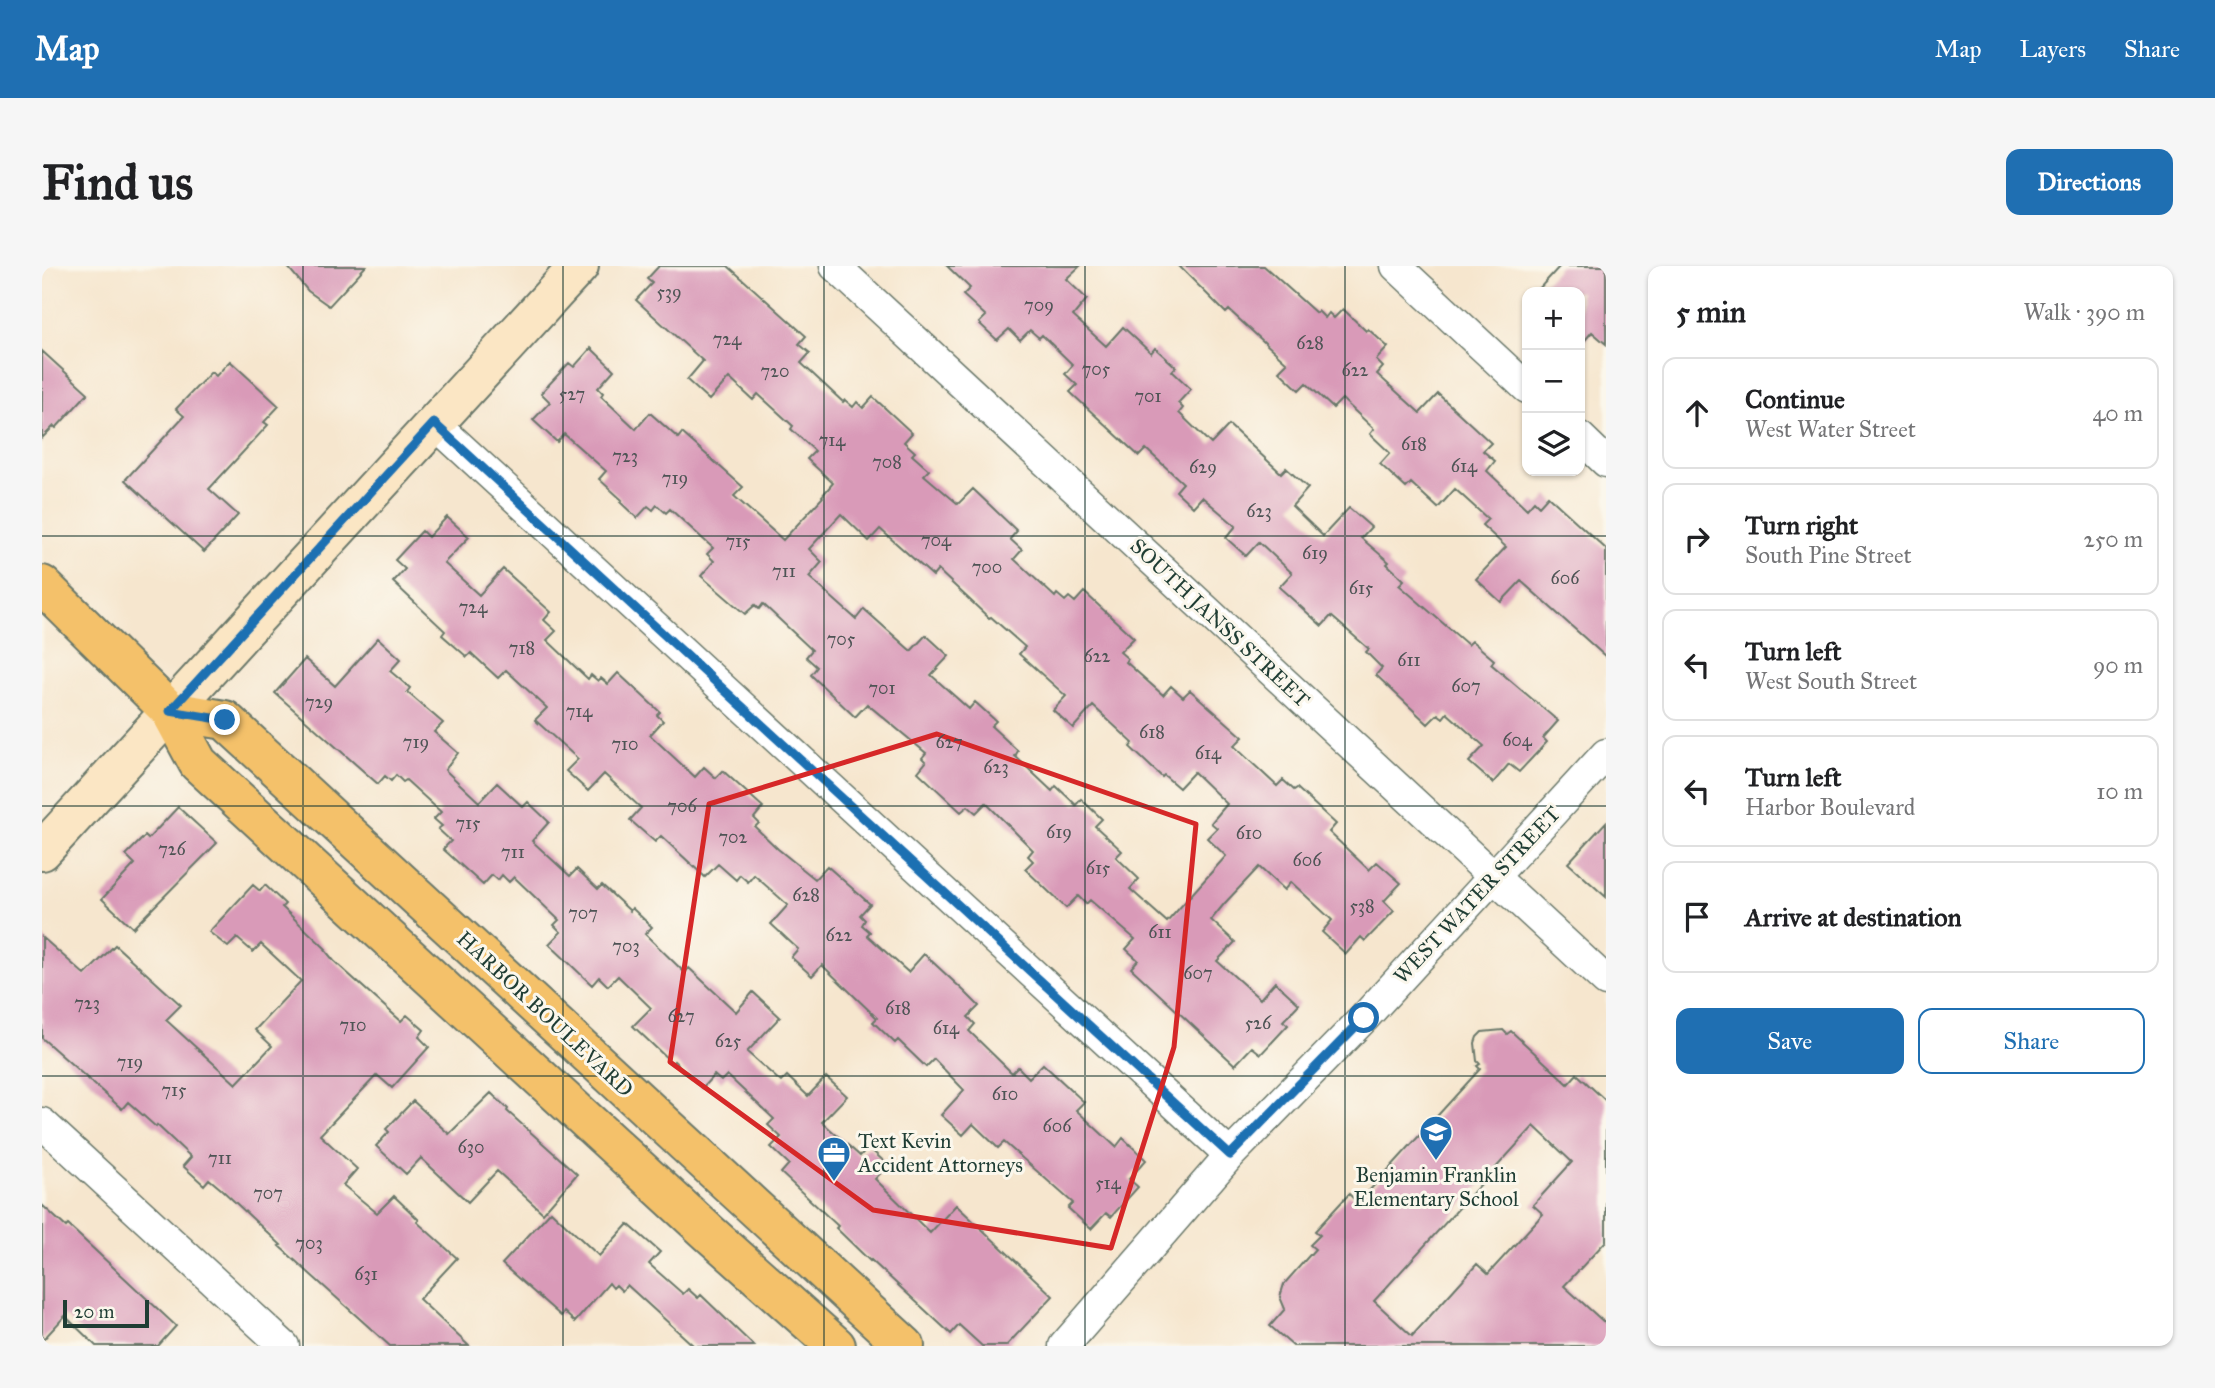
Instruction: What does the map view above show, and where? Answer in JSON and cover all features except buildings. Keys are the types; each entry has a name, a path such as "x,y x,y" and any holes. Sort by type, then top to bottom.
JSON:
{"main road":[{"path":"42,585 170,711 198,763 709,1233 836,1346"},
{"name":"HARBOR BOULEVARD","path":"170,711 225,720 905,1346"}],"street":[{"path":"42,851 579,266"},
{"name":"SOUTH JANSS STREET","path":"835,266 1606,981"},
{"path":"1396,266 1522,383"},
{"path":"434,423 1230,1155"},
{"path":"1585,442 1606,462"},
{"name":"WEST WATER STREET","path":"1065,1346 1230,1155 1364,1018 1606,754"},
{"path":"42,1123 284,1346"}],"highlighted area":[{"path":"937,734 1196,824 1174,1047 1111,1248 873,1210 670,1062 709,804"}],"place":[{"name":"Benjamin Franklin Elementary School","path":"1436,1162"},
{"name":"Text Kevin Accident Attorneys","path":"834,1183"}],"route":[{"path":"225,720 170,711 434,423 1230,1155 1364,1018"}]}
